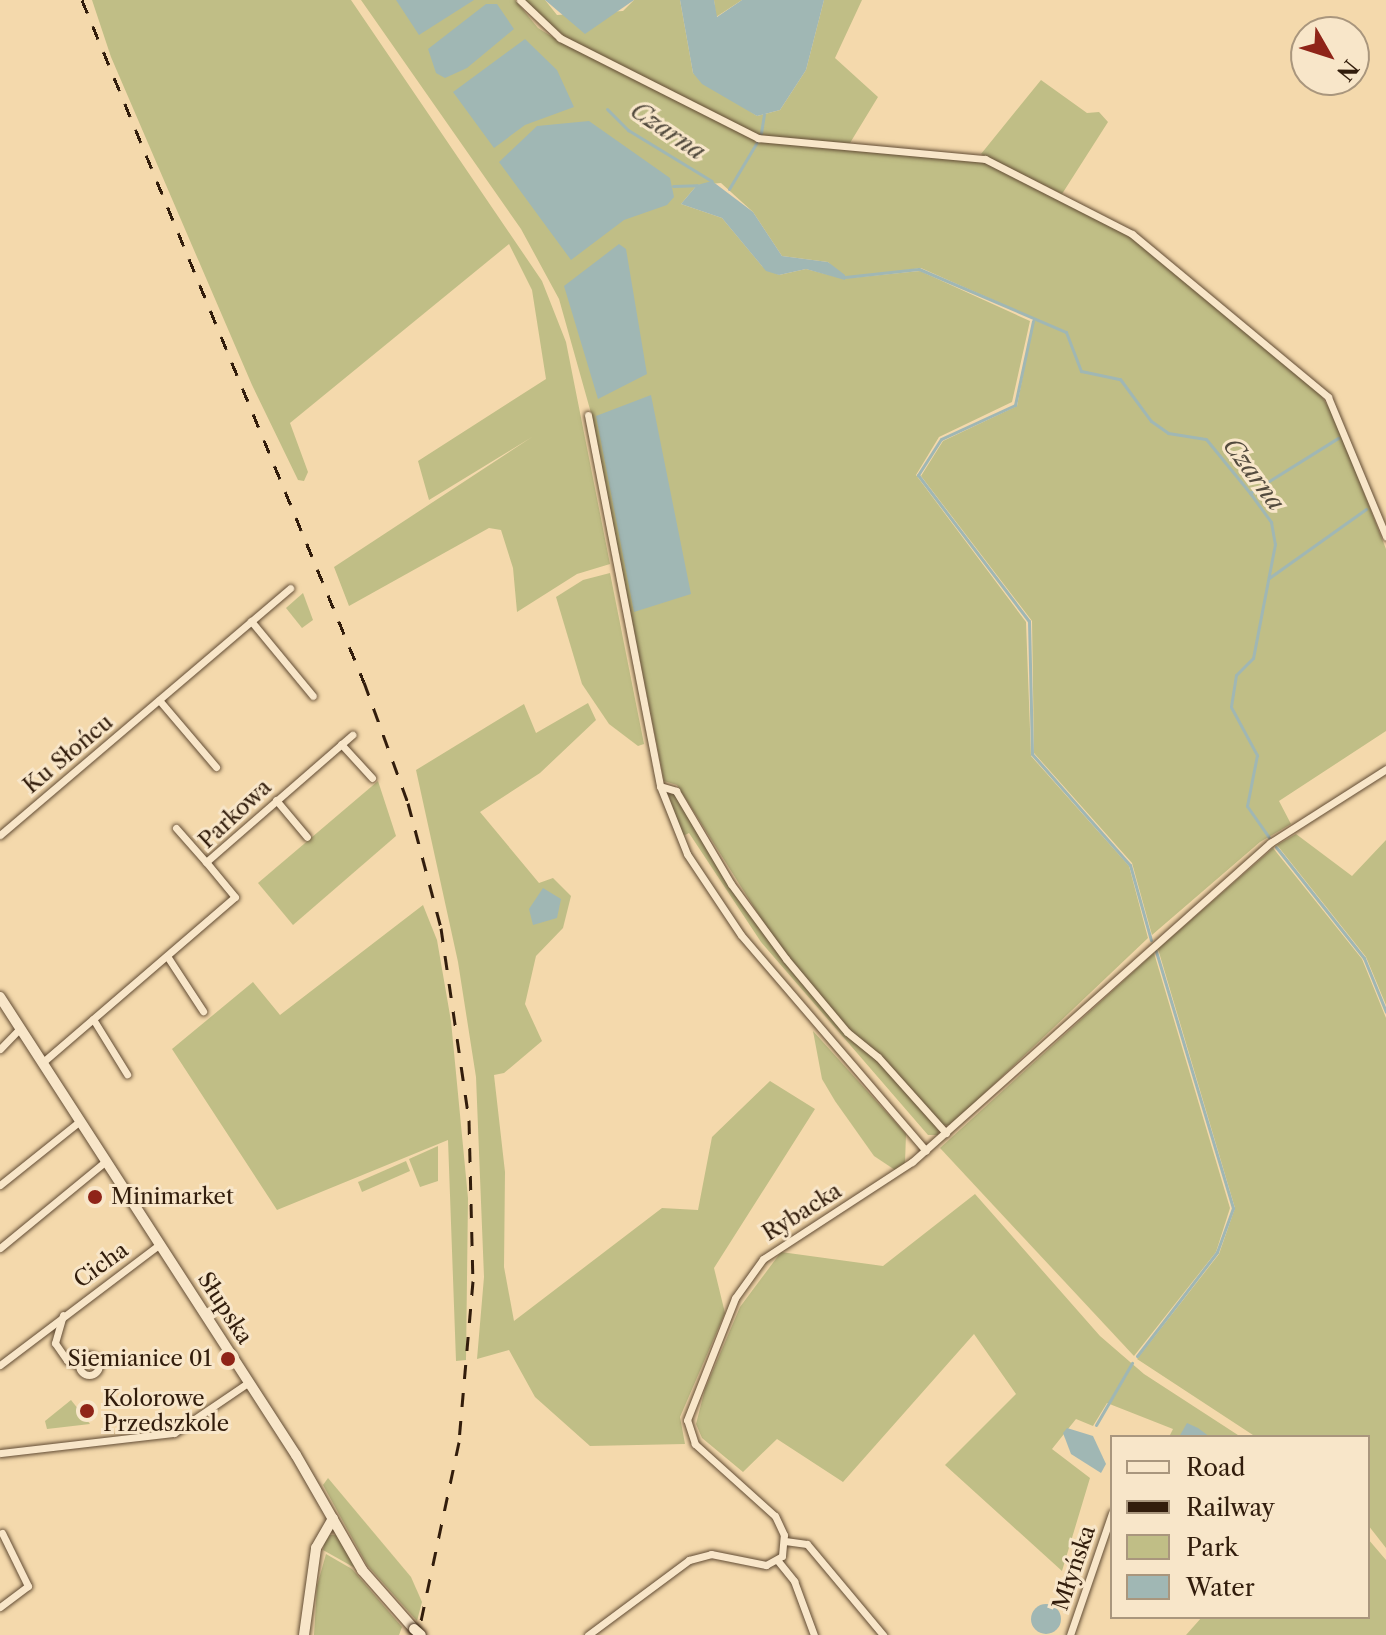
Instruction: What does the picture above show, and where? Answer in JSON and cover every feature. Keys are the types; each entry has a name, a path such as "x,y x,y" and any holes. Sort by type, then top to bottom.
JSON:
{"main road":[{"name":"Słupska","path":"0,997 249,1382 368,1579 418,1632"},
{"path":"304,1635 314,1556 324,1527 333,1519"}],"street":[{"path":"520,0 560,38 758,138 985,159 1132,234 1328,397 1386,536"},
{"path":"588,415 660,786 687,854 741,935 926,1151 1270,843 1386,769"},
{"name":"Ku Słońcu","path":"0,835 290,588"},
{"path":"251,621 313,696"},
{"path":"159,700 216,767"},
{"name":"Parkowa","path":"43,1062 235,897 206,862 352,735"},
{"path":"341,744 372,778"},
{"path":"660,786 676,791 731,884 786,959 847,1032 878,1057 946,1133"},
{"path":"276,800 307,837"},
{"path":"176,828 206,862"},
{"path":"167,956 203,1011"},
{"path":"93,1019 127,1074"},
{"path":"0,1049 20,1028"},
{"path":"0,1185 80,1121"},
{"name":"Rybacka","path":"785,1541 765,1504 692,1439 687,1420 694,1394 735,1298 763,1259 926,1151"},
{"path":"0,1248 106,1161"},
{"name":"Cicha","path":"0,1365 160,1244"},
{"name":"Cicha","path":"63,1315 55,1343 67,1360 79,1365"},
{"path":"0,1453 174,1433 249,1382"},
{"name":"Młyńska","path":"1070,1635 1110,1519"},
{"path":"0,1607 28,1586 2,1533"},
{"path":"778,1561 785,1541 807,1544 883,1635"},
{"path":"588,1635 689,1560 711,1554 766,1565 778,1561"},
{"path":"778,1561 794,1581 814,1635"}],"green space":[{"path":"92,0 351,0 542,281 566,342 610,564 577,574 517,612 513,568 501,530 489,528 349,606 334,567 532,437 429,500 418,461 546,379 532,290 509,244 290,423 308,472 304,481 298,480 252,385 111,57"},
{"path":"361,0 515,0 538,28 567,46 572,43 523,0 545,0 557,15 623,11 634,0 680,0 693,73 757,116 780,110 806,70 824,0 862,0 835,58 878,97 850,143 818,141 808,147 983,162 1010,172 1135,240 1318,391 1333,414 1386,549 1386,731 1279,801 1291,824 1260,842 1152,935 1132,863 1034,753 1032,621 921,476 943,441 1017,406 1034,318 921,268 850,278 920,271 1030,321 1012,402 939,437 916,475 1026,622 1031,756 1129,866 1148,938 951,1125 942,1125 854,1037 779,947 677,785 664,781 591,413 559,299 521,229","holes":["721,183 753,212 782,256 828,262 845,279 806,269 779,275 762,266 722,218 681,204 697,185"]},
{"path":"714,0 742,0 716,17"},
{"path":"1041,80 1087,113 1099,112 1108,122 1062,194 981,154"},
{"path":"610,573 644,744 638,746 609,724 582,684 556,597 583,580"},
{"path":"303,593 313,620 302,628 286,608"},
{"path":"588,703 596,720 540,773 480,812 539,883 553,878 571,896 563,928 536,956 525,1004 542,1041 504,1073 494,1075 505,1172 504,1267 514,1321 662,1208 698,1210 712,1137 770,1081 815,1109 714,1268 725,1313 680,1417 685,1444 590,1446 535,1397 509,1350 477,1359 484,1277 476,1077 458,962 416,770 524,704 536,733"},
{"path":"378,781 396,836 293,925 258,883"},
{"path":"668,794 674,794 737,898 782,959 846,1035 876,1059 939,1129 938,1135 928,1135 761,942 689,833 683,836"},
{"path":"1296,834 1352,876 1386,840 1386,1005 1366,957 1277,845"},
{"path":"1273,848 1362,959 1386,1018 1386,1548 1370,1528 1370,1435 1253,1435 1137,1359 1219,1254 1235,1208 1158,949"},
{"path":"423,905 437,940 451,1021 468,1198 466,1360 456,1361 448,1140 277,1210 172,1049 253,982 280,1015"},
{"path":"1154,953 1230,1208 1216,1252 1134,1356 940,1148"},
{"path":"813,1031 906,1134 905,1163 895,1170 874,1156 822,1079"},
{"path":"438,1146 438,1181 420,1187 409,1159"},
{"path":"406,1161 410,1171 362,1192 358,1182"},
{"path":"975,1194 1100,1336 1144,1374 1238,1435 1170,1435 1173,1429 1107,1403 1093,1426 1076,1419 1052,1449 1090,1478 1062,1571 945,1465 1016,1394 974,1334 843,1482 777,1439 743,1472 702,1438 696,1424 705,1389 740,1307 781,1252 883,1266"},
{"path":"71,1400 90,1424 47,1429 45,1421"},
{"path":"328,1478 411,1577 422,1602 417,1621 367,1565 323,1485"},
{"path":"326,1535 336,1535 355,1568 323,1550"},
{"path":"1370,1541 1386,1560 1386,1635 1186,1635 1200,1619 1370,1619"},
{"path":"326,1554 352,1569 402,1627 399,1635 314,1635 317,1586"}],"water":[{"path":"396,0 474,0 419,35"},
{"path":"545,0 634,0 585,34"},
{"path":"680,0 714,0 717,17 742,0 824,0 806,70 780,110 757,116 702,84 693,73"},
{"path":"486,4 497,4 514,29 467,68 445,78 436,73 428,49"},
{"path":"525,39 557,70 574,107 525,125 494,148 453,92"},
{"path":"589,121 670,178 674,197 667,205 624,220 571,260 499,162 537,126"},
{"name":"Czarna","path":"712,181 753,212 782,256 828,262 845,275 845,280 806,269 779,275 766,271 722,218 681,204 697,185"},
{"path":"619,244 626,249 647,374 598,399 564,286"},
{"path":"651,395 691,594 634,612 596,416"},
{"path":"543,888 561,899 557,918 533,925 529,909"},
{"path":"1187,1423 1207,1435 1180,1435"},
{"path":"1067,1428 1093,1436 1106,1464 1101,1473 1071,1454 1063,1433"},
{"path":"1046,1604 1052,1605 1060,1613 1060,1625 1052,1633 1046,1634 1040,1633 1032,1625 1031,1619 1032,1613 1040,1605"}],"waterway":[{"name":"Czarna","path":"607,109 628,130 712,181"},
{"name":"Czarna","path":"761,133 764,114"},
{"name":"Czarna","path":"729,189 757,142"},
{"path":"673,186 697,185"},
{"name":"Czarna","path":"845,277 919,269 1066,332 1081,371 1120,379 1151,421 1168,433 1206,439 1250,493 1271,522 1275,544 1253,658 1236,675 1231,707 1257,755 1247,806 1269,837"},
{"path":"1033,321 1015,405 941,439 918,475 1029,621 1032,754 1130,865 1151,940"},
{"path":"1250,493 1338,438"},
{"path":"1269,578 1366,509"},
{"name":"Czarna","path":"1276,847 1364,958 1386,1012"},
{"path":"1137,1356 1217,1252 1233,1208 1156,951"},
{"path":"1096,1425 1132,1363"}],"railway":[{"path":"82,0 364,682 408,803 441,928 469,1120 473,1281 459,1442 418,1635"}],"place":[{"name":"Minimarket","path":"95,1197"},
{"name":"Siemianice 01","path":"228,1359"},
{"name":"Kolorowe Przedszkole","path":"87,1411"}]}
